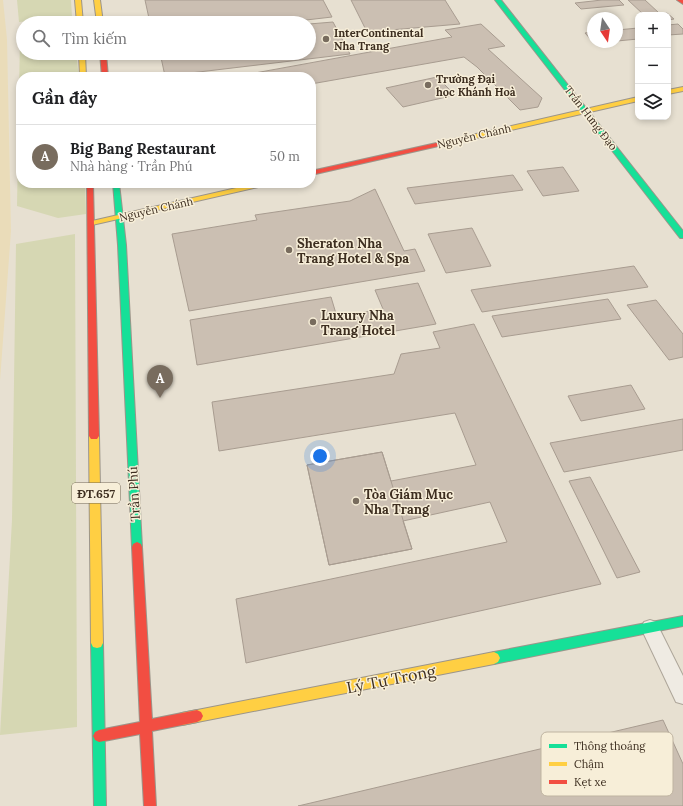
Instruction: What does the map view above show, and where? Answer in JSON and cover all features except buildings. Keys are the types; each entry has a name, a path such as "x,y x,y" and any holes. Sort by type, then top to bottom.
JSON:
{"street":[{"path":"78,0 79,16"},
{"path":"97,0 99,16"},
{"name":"Trần Hưng Đạo","path":"498,0 683,236"},
{"path":"82,60 83,72"},
{"path":"104,60 105,72"},
{"path":"671,91 683,89"},
{"name":"Nguyễn Chánh","path":"316,172 635,100"},
{"name":"ĐT.657","path":"90,188 100,806"},
{"name":"Trần Phú","path":"117,188 120,218 150,806"},
{"name":"Nguyễn Chánh","path":"92,223 120,218 246,188"},
{"name":"Lý Tự Trọng","path":"99,736 650,628 683,620"}],"lane":[{"path":"650,628 683,695"}],"green space":[{"path":"17,0 71,0 72,16 18,16"},
{"path":"20,60 77,60 78,72 19,72"},
{"path":"17,188 85,188 86,214 58,218 17,206"},
{"path":"75,234 77,727 0,735 12,520 16,244"}],"sand":[{"path":"0,0 3,0 7,39 11,231 0,381"}],"traffic: fast":[{"path":"498,0 683,236"},
{"path":"116,188 122,245 137,547"},
{"path":"494,658 683,621"},
{"path":"97,643 100,806"}],"traffic: slow":[{"path":"78,0 79,16"},
{"path":"97,0 99,16"},
{"path":"82,60 83,72"},
{"path":"671,91 683,89"},
{"path":"441,144 635,100"},
{"path":"92,223 245,188"},
{"path":"94,436 97,643"},
{"path":"182,719 494,658"}],"traffic: jam":[{"path":"104,60 105,72"},
{"path":"316,172 441,144"},
{"path":"90,188 94,436"},
{"path":"137,547 150,806"},
{"path":"99,736 197,716"}],"place":[{"name":"InterContinental Nha Trang","path":"326,39"},
{"name":"Trường Đại học Khánh Hoà","path":"428,85"},
{"name":"Sheraton Nha Trang Hotel & Spa","path":"289,250"},
{"name":"Luxury Nha Trang Hotel","path":"313,322"},
{"name":"Big Bang Restaurant","path":"160,398"},
{"name":"Tòa Giám Mục Nha Trang","path":"356,501"}]}
